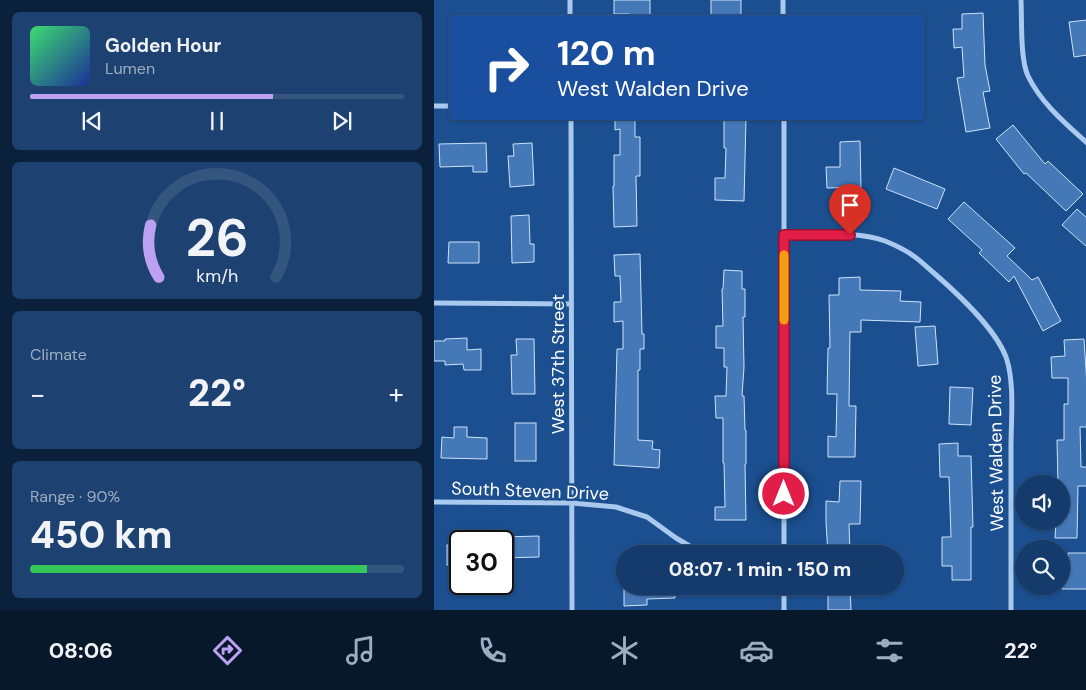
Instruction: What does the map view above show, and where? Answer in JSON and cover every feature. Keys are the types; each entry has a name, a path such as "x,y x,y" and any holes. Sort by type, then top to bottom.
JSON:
{"street":[{"path":"570,0 570,15"},
{"path":"784,0 784,15"},
{"path":"1022,0 1024,62 1028,75 1049,107 1086,143"},
{"path":"434,106 449,106"},
{"name":"West 37th Street","path":"571,120 572,610"},
{"path":"784,120 784,545"},
{"name":"West Walden Drive","path":"784,235 859,236 885,240 915,257 951,288 998,341 1006,358 1011,386 1011,610"},
{"path":"434,304 571,304"},
{"name":"South Steven Drive","path":"434,502 572,503 616,507 647,517 688,545"},
{"path":"784,595 784,610"}],"building":[{"path":"614,0 650,0 650,15 614,14"},
{"path":"711,0 741,0 741,15 711,15"},
{"path":"983,13 985,65 990,91 983,92 990,128 966,132 957,78 964,77 962,47 954,48 953,29 962,29 962,14"},
{"path":"1087,20 1087,55 1074,57 1069,22"},
{"path":"615,120 635,120 635,137 640,137 640,176 636,176 637,226 614,227 614,155 620,155 620,129 615,130"},
{"path":"724,120 746,120 744,201 715,200 715,178 725,178 726,148 724,148"},
{"path":"1013,125 1045,164 1048,161 1083,194 1066,211 1026,173 1024,174 996,139"},
{"path":"860,141 861,187 827,188 826,167 840,167 840,142"},
{"path":"486,143 487,172 473,172 473,166 440,167 439,144"},
{"path":"532,143 534,185 510,187 508,156 514,156 513,144"},
{"path":"894,168 945,189 937,209 886,189"},
{"path":"964,202 1015,248 1007,256 1032,280 1038,277 1061,321 1043,331 1014,276 1009,282 979,253 982,250 948,219"},
{"path":"1077,209 1087,218 1087,247 1062,225"},
{"path":"529,215 530,244 534,244 534,262 512,263 511,216"},
{"path":"449,242 479,242 479,263 448,263"},
{"path":"640,254 644,349 640,349 640,370 638,370 638,440 653,441 652,449 660,450 659,468 614,465 617,349 623,349 623,321 614,322 614,302 621,302 620,276 615,276 614,255"},
{"path":"724,270 742,271 742,289 745,289 742,396 744,396 746,430 746,520 715,520 715,507 725,507 723,418 716,418 715,396 726,396 727,367 724,367 724,348 716,348 716,326 723,326 722,289"},
{"path":"860,277 860,290 901,291 900,301 921,302 920,322 861,320 861,332 850,332 849,406 856,406 855,457 828,457 828,436 836,437 837,394 827,394 828,348 830,348 829,295 839,295 839,278"},
{"path":"935,326 938,364 918,366 915,327"},
{"path":"467,338 467,350 481,349 481,370 464,370 463,364 445,365 445,361 434,361 434,341"},
{"path":"516,339 534,339 535,394 512,394 511,355 517,355"},
{"path":"1084,339 1087,427 1080,427 1081,467 1087,467 1087,486 1078,486 1077,538 1055,538 1055,530 1070,530 1070,475 1058,475 1057,440 1064,440 1064,404 1068,404 1068,378 1052,378 1051,357 1065,356 1064,340"},
{"path":"950,387 973,388 971,425 949,424"},
{"path":"515,423 536,423 536,461 515,461"},
{"path":"454,427 467,427 467,437 487,438 487,459 441,458 442,437 454,438"},
{"path":"958,443 958,456 971,456 973,527 971,527 971,580 952,580 952,566 942,566 942,537 951,537 949,477 940,477 939,444"},
{"path":"840,481 861,481 860,524 849,524 850,545 827,545 826,501 839,502"},
{"path":"539,536 539,557 514,558 514,537"},
{"path":"447,545 449,545 449,565 447,565"},
{"path":"1070,553 1087,553 1087,589 1070,589"},
{"path":"624,595 675,595 675,598 647,599 647,605 624,606"},
{"path":"828,595 850,595 851,610 828,610"}],"slow traffic":[{"path":"784,255 784,320"}],"route":[{"path":"784,494 784,235 850,235"}]}
